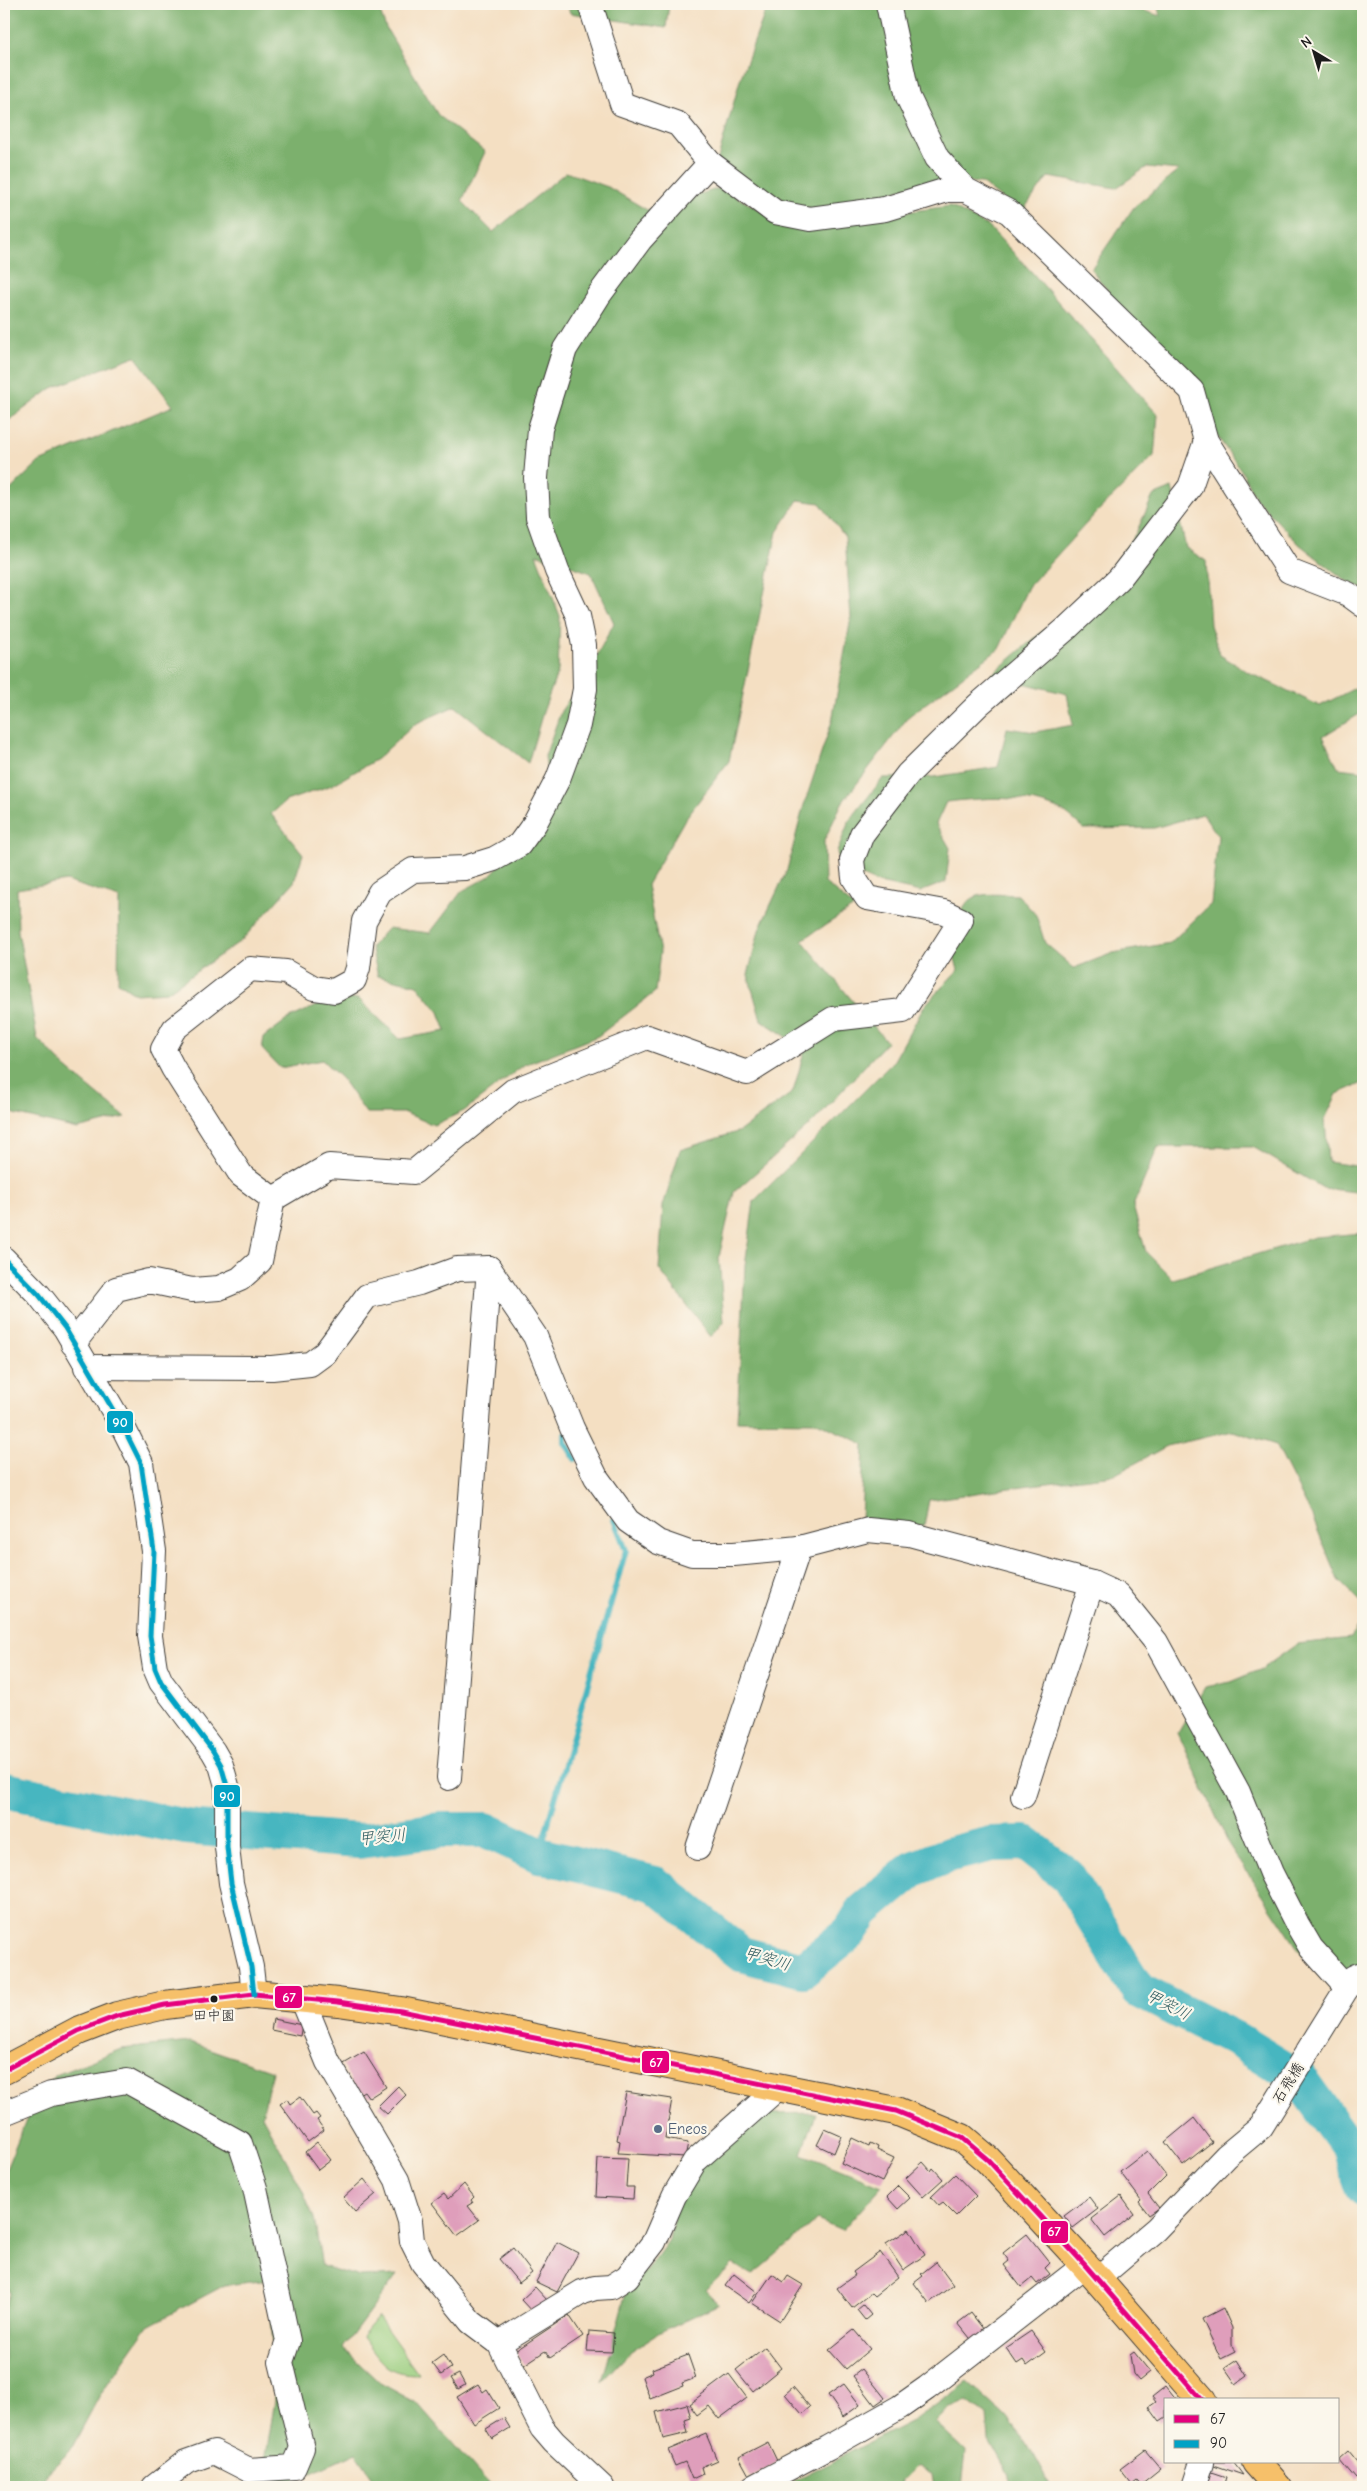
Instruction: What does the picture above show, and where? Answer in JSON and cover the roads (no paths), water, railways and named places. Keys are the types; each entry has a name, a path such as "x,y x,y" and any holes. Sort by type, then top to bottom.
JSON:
{"highway":[{"path":"4,2070 78,2031 117,2016 165,2005 254,1994 302,1998 401,2011 896,2111 962,2138 1009,2181 1200,2398"},
{"path":"1258,2464 1278,2487"}],"street":[{"path":"590,4 622,104 678,124 710,163 775,212 810,220 885,209 947,190 966,190"},
{"path":"888,4 908,97 937,158 966,190 1009,212 1192,392 1206,441 1289,571 1348,594 1363,605"},
{"path":"273,1199 241,1175 163,1049 174,1029 250,969 286,972 314,988 334,991 354,980 358,968 364,921 380,892 413,870 465,868 494,859 519,845 535,823 558,779 578,725 585,689 584,645 578,616 557,571 538,517 536,478 540,429 565,349 599,295 640,240 710,163"},
{"path":"73,1344 116,1289 149,1281 192,1290 219,1288 240,1279 260,1261 273,1199 330,1166 414,1172 513,1091 647,1036 747,1073 833,1019 903,1011 961,920 944,912 867,898 854,878 852,860 862,834 915,767 978,705 1067,628 1119,578 1190,487 1206,441"},
{"path":"4,1259 39,1295 64,1328 124,1427 141,1463 154,1551 150,1636 155,1668 161,1682 222,1765 227,1786 227,1847 230,1883 251,1967 254,1994"},
{"path":"86,1367 272,1368 310,1364 325,1353 367,1296 419,1283 457,1269 489,1268"},
{"path":"489,1268 535,1336 572,1428 596,1477 628,1521 658,1542 692,1554 734,1554 799,1548 868,1530 909,1534 1092,1583 1118,1595 1156,1642 1238,1792 1271,1873 1311,1948 1355,1981"},
{"path":"449,1778 489,1268"},
{"path":"698,1848 799,1548"},
{"path":"1023,1796 1092,1583"},
{"name":"石飛橋","path":"753,2487 900,2407 1091,2272 1156,2229 1226,2156 1261,2127 1355,1981"},
{"path":"302,1998 328,2062 397,2180 404,2199 416,2250 423,2264 470,2322 499,2343 542,2428 554,2442 602,2487"},
{"path":"4,2113 51,2094 127,2081 240,2143 255,2188 288,2341 281,2362 302,2448 294,2467 249,2470 214,2452 186,2462 154,2487"},
{"path":"499,2343 582,2292 611,2286 627,2278 654,2242 674,2196 695,2161 779,2087"},
{"path":"1194,2487 1201,2464"}],"waterway":[{"path":"565,1434 565,1442 575,1459"},
{"path":"539,1855 626,1550 614,1520"},
{"name":"甲突川","path":"4,1790 186,1827 359,1841 440,1830 486,1830 539,1855 655,1884 741,1954 803,1970 850,1932 863,1911 913,1869 951,1854 992,1844 1025,1843 1067,1875 1138,1990 1237,2040 1299,2078 1350,2149 1363,2187"}],"place":[{"name":"田中園","path":"214,1999"},
{"name":"Eneos","path":"658,2129"}]}
